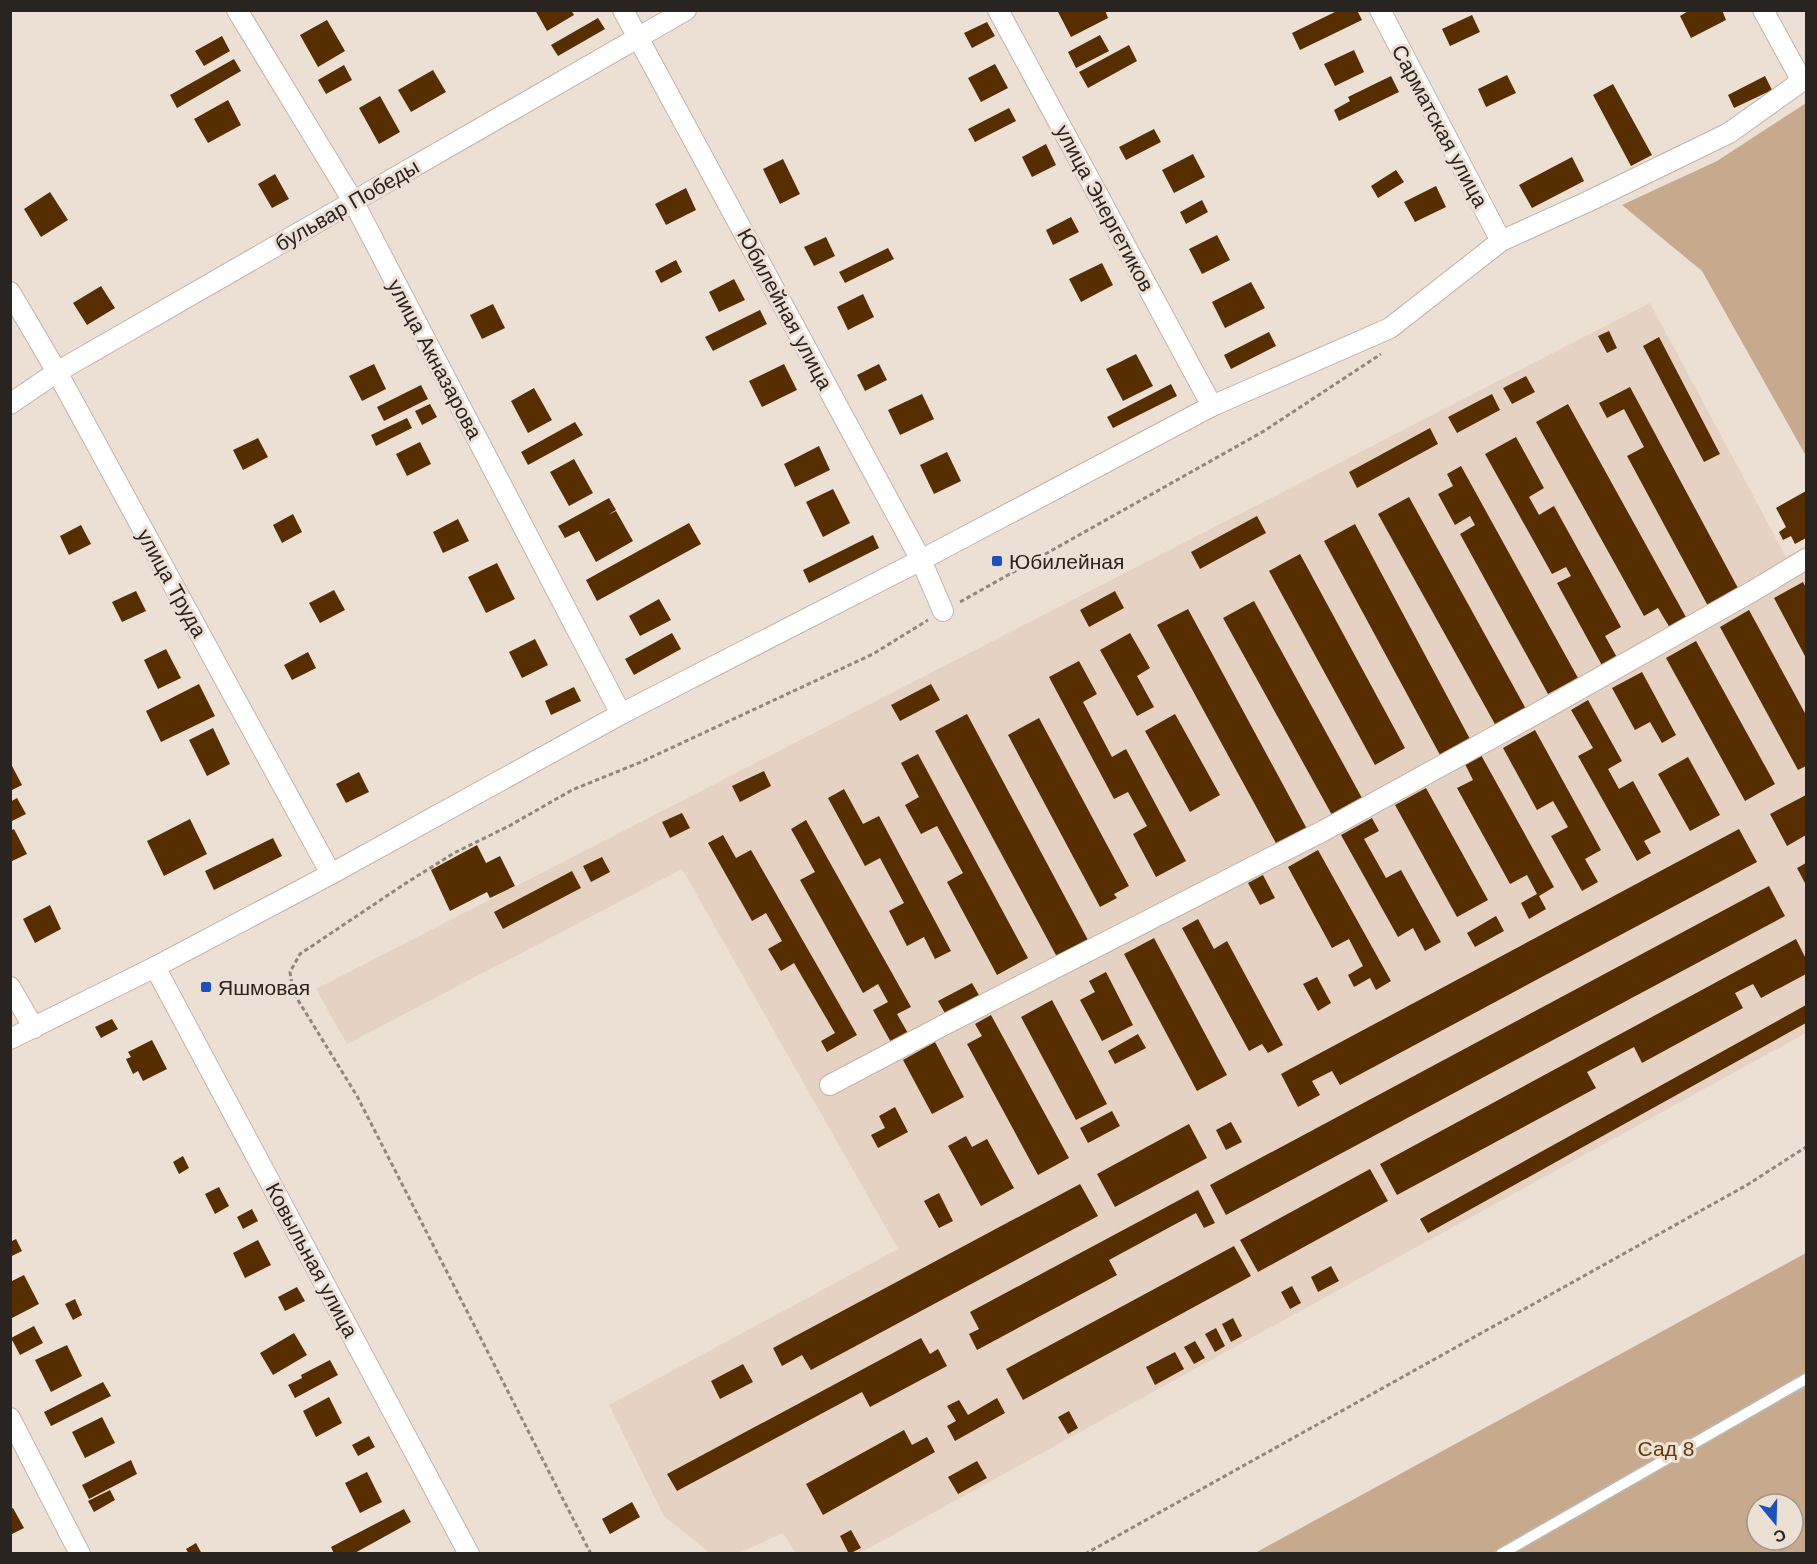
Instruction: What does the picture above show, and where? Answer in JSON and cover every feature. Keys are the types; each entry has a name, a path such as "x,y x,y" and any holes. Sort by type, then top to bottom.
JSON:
{"street":[{"name":"улица Акназарова","path":"237,10 353,201 621,714"},
{"name":"Юбилейная улица","path":"622,10 921,560 943,611"},
{"name":"бульвар Победы","path":"10,404 57,372 686,10"},
{"name":"улица Энергетиков","path":"998,10 1212,406"},
{"name":"Сарматская улица","path":"1380,10 1501,241"},
{"path":"10,1039 155,967 331,874 621,714 921,560 1212,406 1390,328 1501,241 1729,133 1805,74 1763,10"},
{"name":"улица Труда","path":"10,292 57,372 331,874"},
{"path":"830,1085 1323,831 1550,706 1806,559"},
{"name":"Ковыльная улица","path":"155,967 469,1554"},
{"path":"10,987 34,1028"},
{"path":"10,1418 80,1554"}],"lane":[{"path":"1501,1554 1806,1379"}],"path":[{"path":"591,1554 357,1096 293,992 290,972 300,954 454,853 509,826 572,790 641,762 873,654 943,611 1264,431 1395,345 1390,328"},
{"path":"1085,1554 1748,1185 1806,1147"}],"shaded area":[{"path":"1650,303 1786,557 1806,546 1806,1033 860,1553 796,1553 783,1533 739,1553 710,1553 664,1516 609,1405 898,1249 682,869 347,1044 316,989"}],"green space":[{"path":"1806,103 1806,456 1702,271 1622,205 1717,161"},
{"name":"Сад 8","path":"1806,1253 1806,1553 1255,1553"}],"building":[{"path":"535,10 571,10 574,15 547,31"},
{"path":"1057,10 1105,10 1108,18 1071,37"},
{"path":"1339,10 1357,10 1362,20 1300,50 1292,33"},
{"path":"1690,10 1722,10 1726,20 1691,38 1680,16"},
{"path":"1472,15 1480,32 1450,46 1442,29"},
{"path":"598,18 605,29 558,56 551,45"},
{"path":"327,20 345,51 318,67 300,35"},
{"path":"987,22 995,36 972,48 964,33"},
{"path":"1100,35 1109,51 1076,68 1068,52"},
{"path":"222,36 230,51 204,66 195,51"},
{"path":"1129,45 1137,61 1088,88 1079,72"},
{"path":"1354,50 1364,72 1335,86 1324,64"},
{"path":"234,59 241,71 177,108 170,95"},
{"path":"995,64 1008,88 981,102 968,78"},
{"path":"344,65 352,80 326,94 318,80"},
{"path":"433,70 446,92 411,112 398,90"},
{"path":"1507,75 1516,93 1486,107 1478,89"},
{"path":"1391,76 1399,92 1339,121 1334,110 1350,101 1348,97"},
{"path":"1765,76 1772,90 1734,108 1728,95"},
{"path":"1613,84 1652,155 1631,166 1593,95"},
{"path":"380,96 400,132 379,144 359,108"},
{"path":"228,100 241,125 208,143 194,119"},
{"path":"1009,108 1016,121 975,142 968,129"},
{"path":"1154,129 1161,142 1126,160 1119,147"},
{"path":"1046,144 1056,165 1032,177 1022,157"},
{"path":"1193,154 1205,177 1174,193 1162,170"},
{"path":"1572,157 1584,181 1532,208 1519,185"},
{"path":"783,159 800,194 780,204 763,169"},
{"path":"1396,170 1404,182 1378,198 1371,186"},
{"path":"275,174 289,199 272,208 258,184"},
{"path":"1436,186 1446,207 1415,222 1404,202"},
{"path":"686,188 696,210 666,225 655,204"},
{"path":"50,192 68,220 41,237 24,209"},
{"path":"1202,200 1208,212 1186,224 1180,212"},
{"path":"1071,217 1079,232 1053,245 1046,230"},
{"path":"1217,235 1230,260 1202,274 1189,249"},
{"path":"826,237 835,256 814,266 804,247"},
{"path":"888,248 894,259 845,283 839,272"},
{"path":"676,260 682,272 661,283 655,271"},
{"path":"1102,263 1113,285 1081,302 1069,279"},
{"path":"734,279 745,300 719,312 709,292"},
{"path":"1251,282 1265,308 1225,328 1212,302"},
{"path":"101,286 115,308 87,325 73,303"},
{"path":"863,294 874,317 848,330 837,307"},
{"path":"493,304 505,328 482,339 470,315"},
{"path":"760,310 767,324 713,351 705,337"},
{"path":"1609,331 1617,348 1607,353 1598,336"},
{"path":"1269,332 1276,346 1231,369 1224,355"},
{"path":"1659,337 1720,454 1704,462 1643,346"},
{"path":"1136,354 1153,386 1123,401 1106,369"},
{"path":"374,364 386,389 362,401 349,376"},
{"path":"784,364 797,390 762,407 749,381"},
{"path":"879,364 887,380 865,391 857,375"},
{"path":"1526,376 1535,392 1512,404 1503,388"},
{"path":"1171,384 1177,396 1113,428 1107,417"},
{"path":"421,385 428,399 384,421 377,407"},
{"path":"1630,387 1739,590 1708,606 1627,456 1644,447 1624,409 1607,418 1599,403"},
{"path":"534,388 552,420 528,433 511,401"},
{"path":"922,394 934,419 900,435 888,410"},
{"path":"1492,394 1500,410 1457,433 1448,417"},
{"path":"430,404 437,417 422,425 415,411"},
{"path":"1568,404 1687,619 1670,628 1658,608 1644,616 1536,422"},
{"path":"407,418 412,428 376,446 371,435"},
{"path":"575,422 583,435 528,465 521,452"},
{"path":"1430,428 1438,444 1357,488 1349,472"},
{"path":"1516,437 1544,488 1529,497 1539,515 1554,506 1621,627 1605,636 1619,661 1604,669 1557,583 1571,576 1566,567 1552,574 1485,454"},
{"path":"258,438 268,457 243,470 233,450"},
{"path":"420,442 431,464 407,476 396,454"},
{"path":"819,446 830,470 795,487 784,464"},
{"path":"947,452 961,481 934,494 920,465"},
{"path":"574,459 593,493 569,506 550,472"},
{"path":"1461,466 1578,678 1548,694 1460,534 1475,525 1470,516 1455,525 1438,494 1453,486 1447,474"},
{"path":"833,489 850,523 823,537 806,502"},
{"path":"1806,491 1806,538 1795,544 1791,536 1783,540 1779,532 1786,527 1776,508"},
{"path":"1409,497 1526,709 1496,726 1378,514"},
{"path":"609,498 616,510 608,515 616,511 633,541 596,562 579,531 565,538 558,526"},
{"path":"293,514 302,532 282,543 273,525"},
{"path":"1257,516 1266,533 1200,569 1191,552"},
{"path":"458,519 469,541 443,553 433,532"},
{"path":"689,523 701,544 597,601 586,580"},
{"path":"1355,524 1470,739 1440,755 1324,541"},
{"path":"81,525 91,544 69,555 60,536"},
{"path":"873,535 879,548 809,583 803,570"},
{"path":"1300,554 1405,748 1375,765 1269,571"},
{"path":"497,563 515,599 486,613 468,577"},
{"path":"1803,582 1806,588 1806,658 1774,598"},
{"path":"334,590 345,610 320,623 309,603"},
{"path":"136,591 146,611 122,622 112,602"},
{"path":"1115,591 1124,608 1089,627 1080,610"},
{"path":"659,599 671,620 640,636 629,616"},
{"path":"1254,601 1362,798 1332,815 1223,618"},
{"path":"1188,609 1307,829 1277,845 1157,625"},
{"path":"1749,610 1806,715 1806,766 1798,770 1720,627"},
{"path":"672,633 681,649 634,675 625,659"},
{"path":"1130,633 1150,668 1137,676 1154,707 1137,716 1100,650"},
{"path":"535,639 548,665 522,678 509,652"},
{"path":"1696,641 1775,784 1745,801 1666,658"},
{"path":"166,649 181,678 158,689 144,660"},
{"path":"308,652 316,668 292,680 284,665"},
{"path":"1079,661 1097,694 1083,702 1112,757 1126,749 1186,861 1156,877 1133,834 1147,826 1128,792 1114,799 1049,677"},
{"path":"1642,672 1676,735 1662,743 1650,722 1635,730 1612,688"},
{"path":"199,684 215,716 161,742 146,711"},
{"path":"931,684 940,700 900,721 891,705"},
{"path":"574,687 581,701 551,715 545,701"},
{"path":"1588,700 1622,761 1608,769 1619,789 1633,781 1661,832 1644,841 1651,853 1637,861 1578,756 1593,748 1571,710"},
{"path":"967,714 1088,940 1057,957 935,731"},
{"path":"1175,714 1220,795 1190,812 1145,731"},
{"path":"1039,718 1129,886 1114,894 1117,898 1100,907 1008,735"},
{"path":"213,728 230,764 207,776 189,740"},
{"path":"1535,730 1601,850 1585,859 1598,882 1582,891 1551,836 1568,827 1553,801 1537,810 1503,748"},
{"path":"918,754 1028,958 997,975 947,882 963,873 937,826 921,834 905,805 919,797 901,763"},
{"path":"1481,755 1554,887 1539,896 1546,909 1529,919 1521,903 1537,894 1527,875 1510,884 1457,788 1473,780 1465,764"},
{"path":"1688,757 1720,815 1690,831 1658,774"},
{"path":"10,762 22,785 10,791"},
{"path":"764,771 771,786 740,802 732,786"},
{"path":"359,772 369,792 346,803 336,784"},
{"path":"1426,788 1488,900 1457,917 1395,805"},
{"path":"844,789 863,824 879,816 951,951 935,959 924,937 907,946 889,911 904,903 880,858 865,866 828,798"},
{"path":"1806,795 1806,835 1787,846 1770,814"},
{"path":"17,798 26,814 10,822 10,802"},
{"path":"682,813 690,828 670,838 662,822"},
{"path":"1372,818 1379,831 1364,839 1386,878 1401,870 1441,942 1425,951 1413,928 1398,937 1341,835"},
{"path":"190,819 207,854 164,876 147,841"},
{"path":"806,820 911,1007 897,1014 909,1035 892,1044 873,1010 888,1002 878,984 863,993 800,880 815,872 791,829"},
{"path":"14,829 27,854 10,862 10,831"},
{"path":"1739,829 1757,862 1340,1085 1332,1071 1312,1081 1320,1095 1298,1107 1281,1074"},
{"path":"723,835 736,858 751,850 857,1035 827,1052 821,1041 835,1033 794,963 781,971 768,949 782,941 766,913 752,921 708,843"},
{"path":"273,838 282,856 214,890 205,871"},
{"path":"477,845 486,863 500,856 515,886 490,898 487,892 450,911 431,870"},
{"path":"1318,850 1391,981 1376,990 1370,978 1354,987 1348,975 1363,966 1349,939 1332,948 1288,867"},
{"path":"602,857 610,872 591,882 583,866"},
{"path":"1806,863 1806,885 1797,868"},
{"path":"572,871 581,888 503,929 494,912"},
{"path":"1263,875 1275,898 1260,905 1248,883"},
{"path":"1769,886 1785,916 1226,1215 1210,1185"},
{"path":"50,905 61,929 35,943 23,919"},
{"path":"1496,916 1504,931 1475,947 1467,933"},
{"path":"1198,919 1214,949 1227,941 1283,1045 1268,1053 1262,1044 1249,1051 1182,928"},
{"path":"1154,938 1227,1075 1197,1091 1124,954"},
{"path":"1796,939 1806,959 1806,974 1761,998 1753,984 1735,993 1743,1008 1642,1063 1634,1047 1587,1072 1596,1088 1397,1195 1380,1164"},
{"path":"1106,972 1133,1025 1102,1041 1080,1000 1095,992 1089,981"},
{"path":"1317,977 1331,1003 1318,1011 1303,984"},
{"path":"972,983 980,997 946,1015 938,1001"},
{"path":"1052,1000 1107,1104 1076,1120 1021,1017"},
{"path":"1806,1005 1806,1023 1428,1233 1420,1219"},
{"path":"991,1015 1069,1158 1038,1175 967,1044 982,1036 975,1024"},
{"path":"112,1019 118,1029 101,1038 95,1027"},
{"path":"1138,1034 1146,1048 1115,1064 1108,1051"},
{"path":"152,1040 167,1069 143,1081 138,1071 133,1074 126,1059 131,1057 128,1052"},
{"path":"935,1042 964,1097 932,1114 903,1060"},
{"path":"895,1107 908,1132 878,1148 871,1135 885,1128 879,1116"},
{"path":"1112,1111 1120,1126 1088,1143 1080,1128"},
{"path":"1231,1122 1242,1142 1226,1150 1216,1130"},
{"path":"1189,1124 1207,1158 1115,1207 1097,1174"},
{"path":"966,1136 972,1147 987,1139 1014,1188 981,1206 948,1146"},
{"path":"183,1156 189,1168 179,1174 173,1162"},
{"path":"1370,1169 1388,1201 1258,1272 1240,1240"},
{"path":"1080,1184 1098,1216 811,1370 802,1355 782,1366 773,1348"},
{"path":"219,1187 229,1206 215,1214 205,1194"},
{"path":"1198,1190 1215,1223 1204,1228 1196,1213 1109,1260 1117,1275 977,1350 969,1334 979,1329 970,1312"},
{"path":"939,1193 953,1221 939,1228 924,1201"},
{"path":"252,1209 258,1221 243,1229 237,1217"},
{"path":"16,1239 22,1251 10,1257 10,1242"},
{"path":"258,1240 271,1265 245,1278 233,1253"},
{"path":"1234,1246 1251,1276 1023,1400 1006,1369"},
{"path":"1331,1266 1339,1281 1318,1292 1311,1277"},
{"path":"24,1275 39,1304 12,1318 10,1282"},
{"path":"1292,1286 1301,1303 1290,1309 1281,1292"},
{"path":"297,1287 305,1301 285,1311 278,1297"},
{"path":"75,1299 82,1315 73,1320 65,1304"},
{"path":"1233,1318 1242,1336 1231,1342 1222,1324"},
{"path":"34,1326 43,1343 20,1355 11,1338"},
{"path":"1216,1328 1225,1346 1215,1352 1205,1334"},
{"path":"294,1333 307,1355 273,1375 260,1353"},
{"path":"921,1338 930,1354 938,1349 947,1366 870,1407 862,1392 677,1491 667,1474"},
{"path":"1195,1341 1205,1358 1194,1364 1184,1347"},
{"path":"67,1345 82,1376 51,1392 35,1360"},
{"path":"1175,1352 1184,1369 1155,1385 1146,1367"},
{"path":"330,1360 338,1375 295,1398 288,1385 302,1378 301,1375"},
{"path":"743,1364 753,1382 720,1399 711,1381"},
{"path":"103,1382 111,1396 51,1426 44,1412"},
{"path":"329,1397 342,1423 316,1437 303,1411"},
{"path":"997,1398 1005,1413 955,1441 947,1426 956,1421 947,1406 959,1400 968,1415"},
{"path":"1069,1411 1078,1428 1068,1434 1058,1417"},
{"path":"102,1417 115,1443 85,1458 72,1432"},
{"path":"904,1430 912,1445 927,1437 935,1452 823,1515 806,1484"},
{"path":"369,1436 375,1447 358,1456 352,1445"},
{"path":"131,1460 137,1474 89,1499 82,1485"},
{"path":"977,1461 987,1478 958,1494 948,1477"},
{"path":"367,1472 382,1502 360,1513 345,1483"},
{"path":"110,1490 115,1500 94,1512 88,1501"},
{"path":"632,1502 640,1517 610,1534 602,1519"},
{"path":"13,1508 24,1528 10,1535 10,1509"},
{"path":"404,1509 411,1522 353,1554 334,1554 331,1547"},
{"path":"851,1530 861,1548 849,1554 840,1536"},
{"path":"196,1543 202,1554 189,1554 186,1549"}],"place":[{"name":"Юбилейная","path":"997,561"},
{"name":"Яшмовая","path":"206,987"}]}
